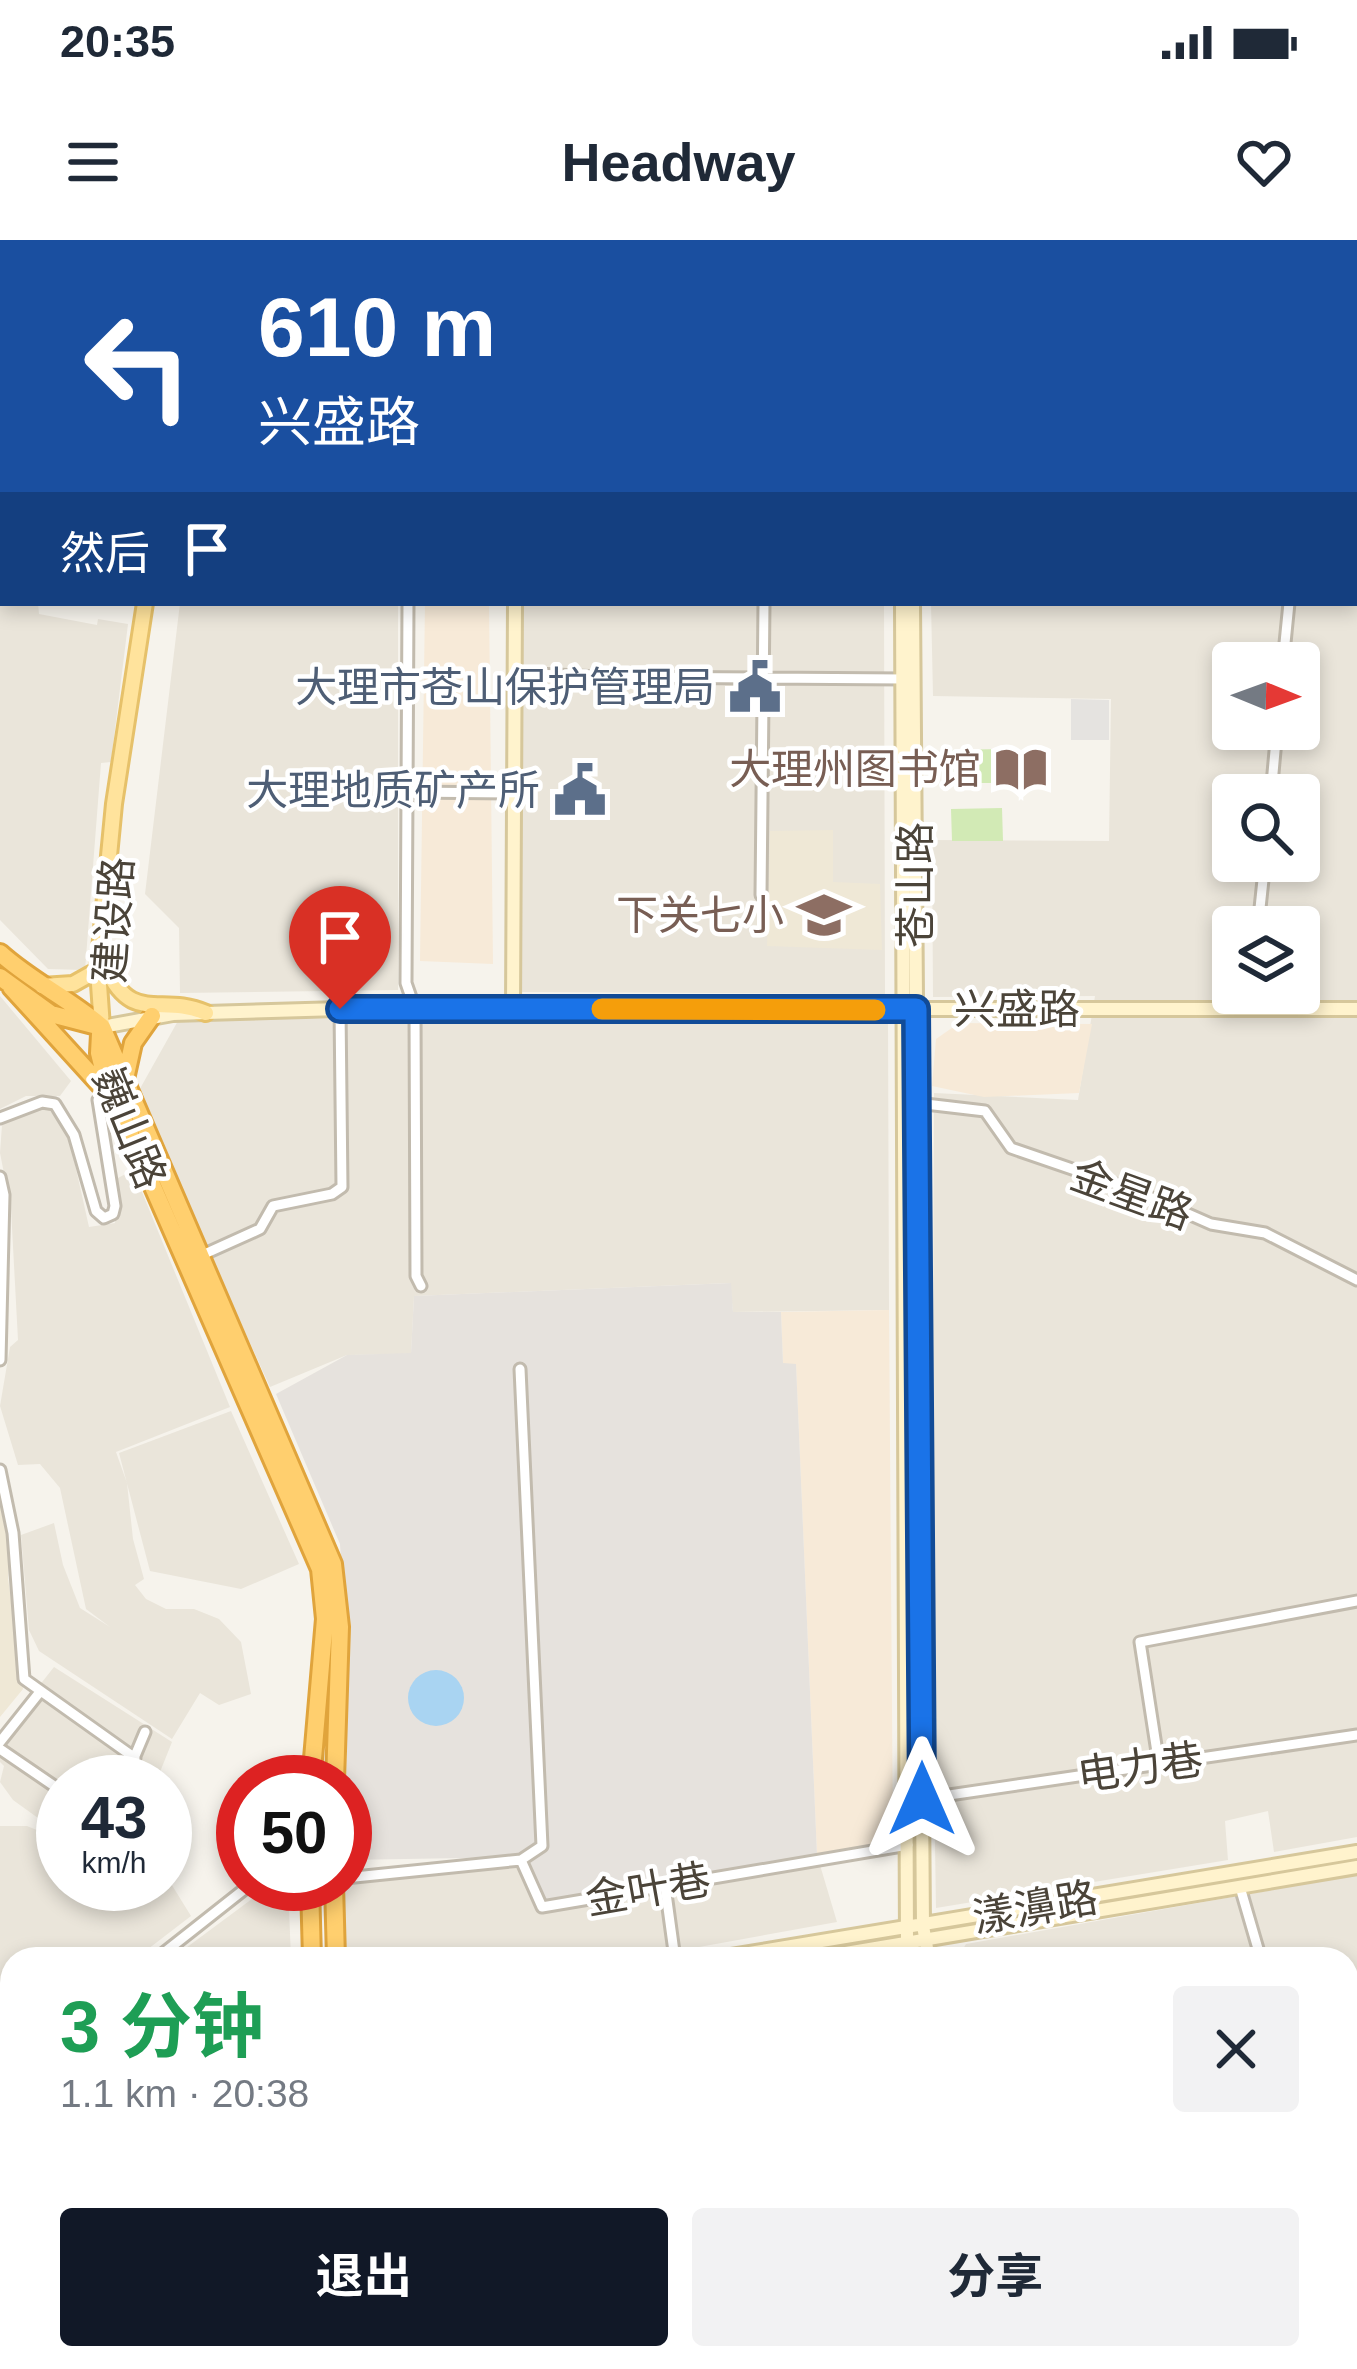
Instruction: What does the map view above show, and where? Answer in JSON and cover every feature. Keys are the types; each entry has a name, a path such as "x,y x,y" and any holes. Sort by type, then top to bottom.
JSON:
{"highway":[{"path":"0,953 39,986 83,1010 102,1027"},
{"path":"5,982 51,1014 102,1027"},
{"path":"5,982 113,1097 133,1043 152,1016"},
{"name":"巍山路","path":"102,1027 100,1060 113,1097 326,1565"},
{"name":"巍山路","path":"113,1097 200,1256 326,1565 334,1755"},
{"name":"巍山路","path":"315,1755 332,1639"},
{"path":"311,1911 312,1947"},
{"path":"335,1911 336,1947"}],"main road":[{"name":"建设路","path":"102,1027 102,968 148,606"},
{"path":"513,1009 515,606"},
{"name":"苍山路","path":"902,606 908,679 910,1010 908,1845 916,1934 923,1947"},
{"name":"苍山路","path":"908,679 914,606"},
{"path":"39,986 73,984 102,968 136,1004 188,1007 206,1013"},
{"name":"兴盛路","path":"102,1027 152,1016 340,1009 1212,1010"},
{"name":"兴盛路","path":"1320,1009 1357,1009"},
{"name":"苍山路","path":"910,1010 917,1103 922,1799 914,1947"},
{"name":"漾濞路","path":"861,1947 1357,1852"},
{"name":"漾濞路","path":"810,1947 1357,1868"}],"street":[{"path":"408,606 406,983 415,1009 416,1276 422,1286"},
{"path":"761,895 764,606"},
{"path":"1285,642 1289,606"},
{"path":"514,673 908,679"},
{"path":"409,792 514,793"},
{"path":"200,1256 260,1229 273,1206 332,1194 342,1187 340,1009"},
{"path":"0,1118 42,1102 55,1104 74,1135 95,1211 104,1218 113,1214 115,1206 113,1097"},
{"name":"金星路","path":"917,1103 985,1111 1012,1148 1136,1190 1211,1224 1265,1233 1357,1280"},
{"path":"0,1177 4,1195 0,1360"},
{"path":"520,1369 542,1846 521,1860"},
{"path":"0,1470 13,1533 24,1678 131,1755"},
{"path":"1160,1765 1140,1642 1357,1601"},
{"path":"36,1772 0,1745 40,1693"},
{"path":"136,1755 146,1732"},
{"name":"电力巷","path":"922,1799 1357,1735"},
{"name":"金叶巷","path":"372,1875 521,1860 542,1907 908,1845"},
{"path":"665,1886 673,1947"},
{"path":"1240,1887 1258,1947"},
{"path":"171,1947 217,1911"}],"shaded area":[{"path":"0,606 38,606 39,614 97,625 98,619 128,624 111,762 101,763 85,970 48,969 0,920"},
{"path":"180,606 398,606 398,990 180,993 179,928 145,894"},
{"path":"425,606 489,606 493,964 420,961"},
{"path":"519,606 884,606 885,994 518,992"},
{"path":"931,606 1357,606 1357,1837 1274,1852 1268,1811 1225,1821 1228,1860 936,1908 934,1093 1078,1100 1095,996 933,997 932,840 1109,841 1111,699 933,696"},
{"path":"1071,699 1109,700 1109,740 1071,740"},
{"name":"下关七小","path":"833,830 833,882 880,884 882,950 767,946 770,831"},
{"path":"0,996 71,1081 60,1096 26,1096 0,1109"},
{"path":"179,1019 888,1023 889,1310 733,1312 730,1283 414,1296 411,1354 347,1355 270,1387 137,1094"},
{"path":"959,1023 1092,1024 1079,1093 984,1097 932,1086 936,1039"},
{"path":"47,1107 68,1133 89,1227 115,1223 118,1178 133,1170 230,1407 116,1452 127,1483 133,1539 144,1579 135,1585 146,1599 166,1609 194,1609 219,1619 241,1642 251,1694 219,1705 200,1693 172,1739 39,1651 29,1630 21,1535 54,1523 63,1565 80,1608 110,1627 86,1609 60,1488 40,1464 18,1465 0,1406 10,1347 18,1340 11,1209 0,1153 2,1125 19,1114"},
{"path":"731,1283 733,1312 781,1312 783,1363 796,1364 817,1855 544,1901 520,1857 372,1860 372,1755 347,1755 348,1664 340,1544 276,1394 347,1355 411,1353 414,1296"},
{"path":"889,1310 893,1842 817,1855 796,1365 783,1364 781,1312"},
{"path":"231,1411 299,1564 241,1589 150,1571 119,1453"},
{"path":"0,1506 10,1551 8,1578 23,1689 0,1717"},
{"path":"54,1667 172,1742 167,1755 36,1755 36,1817 13,1800 0,1782 4,1766 0,1735"},
{"path":"0,1826 36,1830 36,1911 188,1911 191,1916 151,1947 0,1947"},
{"path":"817,1855 837,1922 699,1947 345,1947 345,1911 372,1911 372,1878 520,1857 545,1901"},
{"path":"1357,1875 1357,1947 966,1944"},
{"path":"236,1911 289,1911 291,1947 187,1947"}],"green space":[{"path":"1002,749 1002,783 949,783 949,750"},
{"path":"1002,808 1003,841 952,841 951,809"}],"water":[{"path":"436,1670 456,1678 464,1698 456,1718 436,1726 416,1718 408,1698 416,1678"}],"slow traffic":[{"path":"602,1009 875,1010"}],"place":[{"name":"大理市苍山保护管理局","path":"755,687"},
{"name":"大理州图书馆","path":"1021,769"},
{"name":"大理地质矿产所","path":"580,790"},
{"name":"下关七小","path":"824,915"}],"route":[{"path":"340,1009 916,1009 922,1799"}]}
